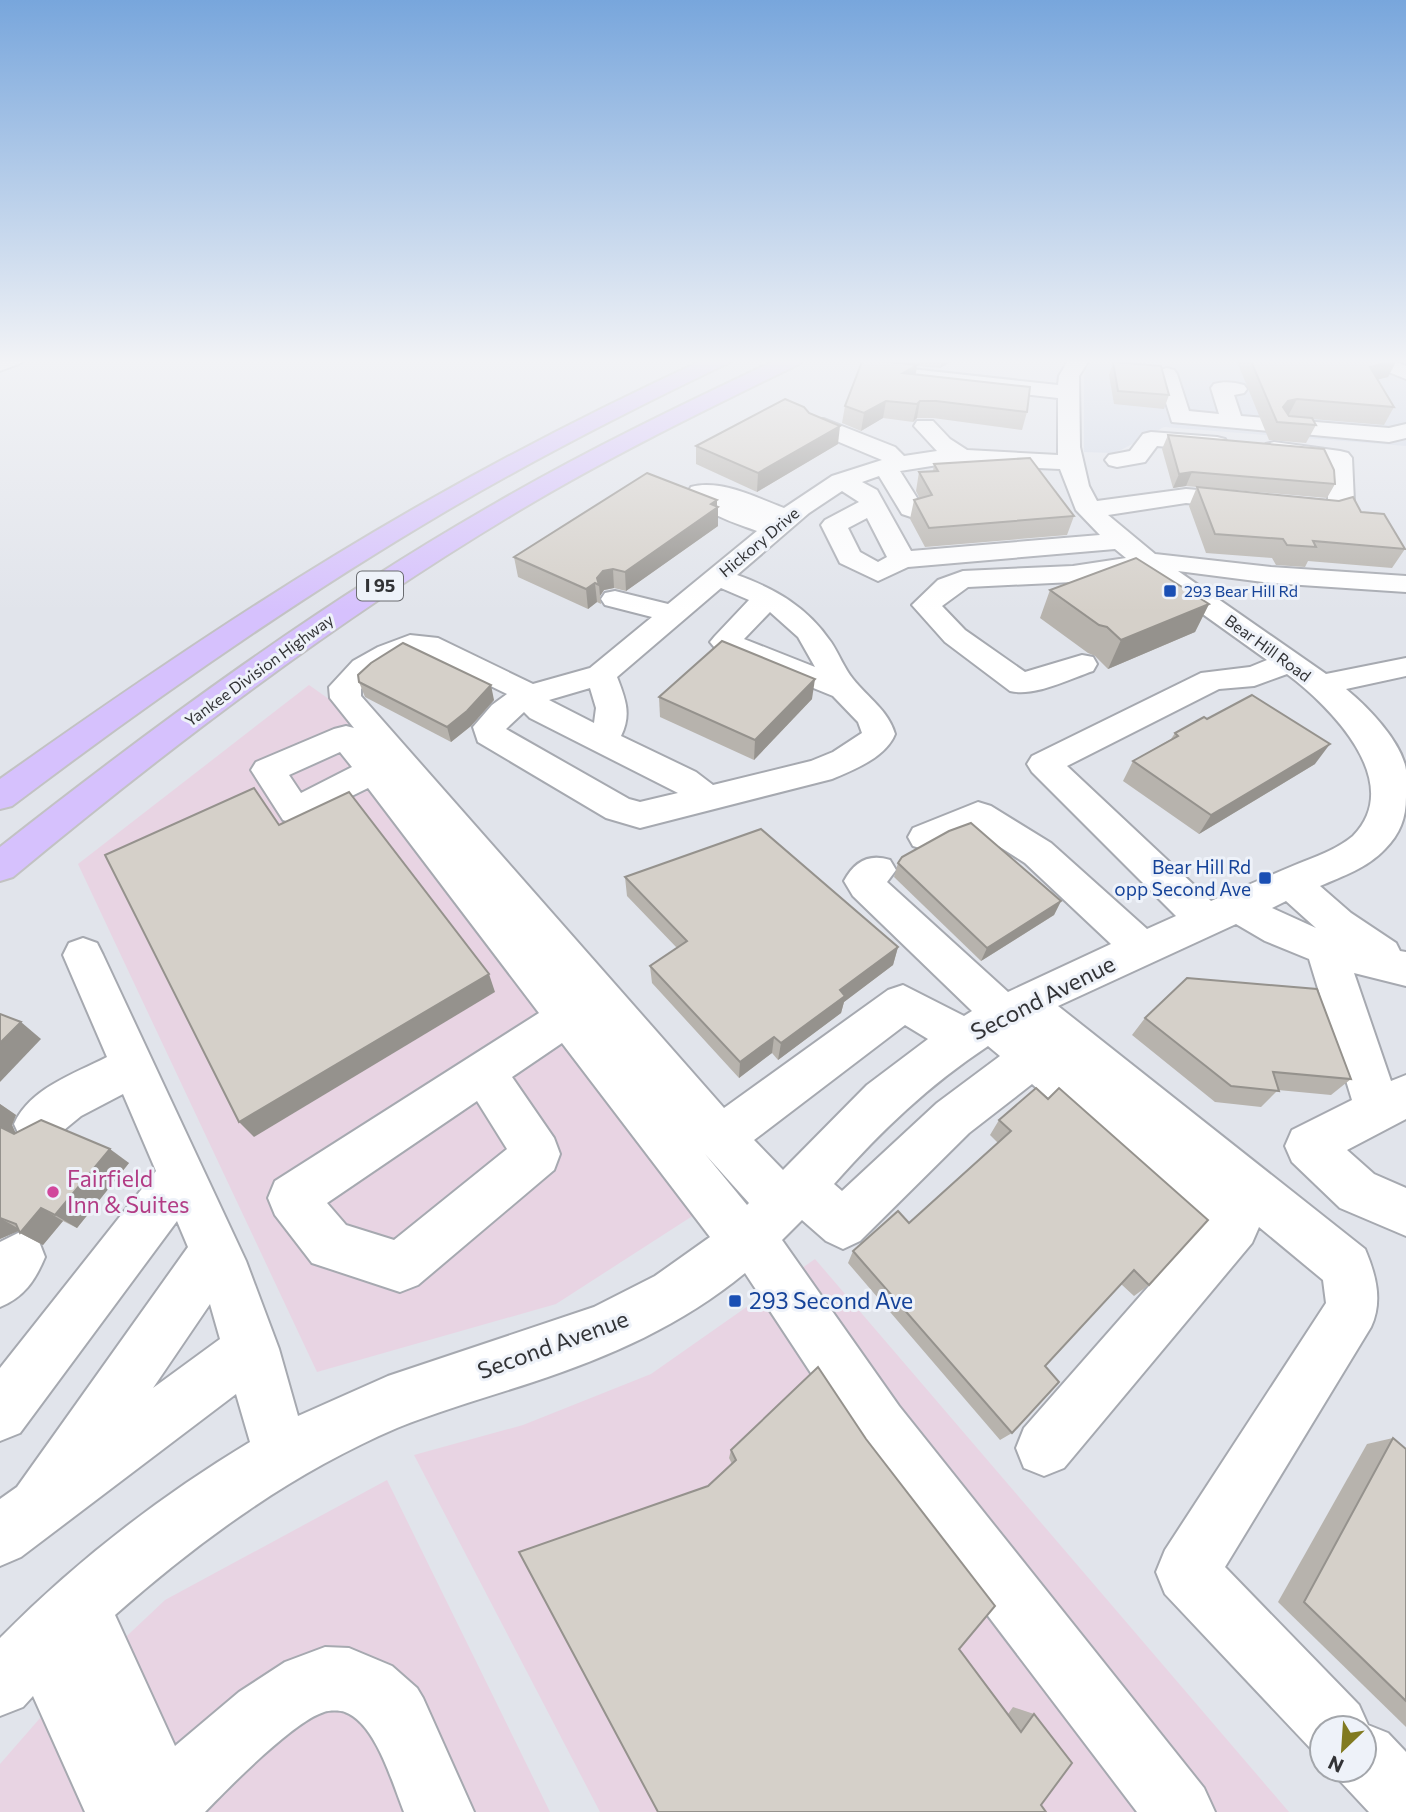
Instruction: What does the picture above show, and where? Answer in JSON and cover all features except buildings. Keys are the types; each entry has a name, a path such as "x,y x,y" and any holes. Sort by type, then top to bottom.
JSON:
{"highway":[{"name":"I 95","path":"0,797 198,656 367,545 545,444"},
{"name":"Yankee Division Highway","path":"0,867 239,682 416,563 502,509 623,444"}],"street":[{"path":"865,444 883,451 911,509"},
{"path":"942,444 960,456"},
{"name":"Bear Hill Road","path":"1085,444 1087,457 1073,482 1108,543 1147,562 1319,685 1368,730 1397,768 1392,801 1387,819 1379,833 1348,858 1291,883"},
{"path":"1087,457 1116,444"},
{"path":"1087,457 1137,457 1147,444"},
{"path":"1089,510 1197,497 1334,509 1342,502 1340,458 1312,452 1209,444"},
{"name":"Hickory Drive","path":"601,675 781,524 816,496 841,481 960,456 1087,457"},
{"path":"1087,457 1128,504"},
{"path":"893,470 914,475 998,468 1033,474 1108,543"},
{"path":"841,481 864,492 902,560"},
{"path":"873,505 834,525 849,557 878,573 902,560 1108,543"},
{"path":"1082,664 1021,684 955,636 926,605 948,586 963,579 1073,574 1147,562 1181,562 1270,575 1406,583"},
{"path":"602,740 612,723 613,713 601,675 526,696 495,719 489,727 490,734 607,803 625,812 640,814 709,800 820,771 872,744 879,734 875,721 844,688 811,634 788,610 768,597 717,577"},
{"path":"768,597 725,642 820,681 844,688"},
{"path":"615,599 673,614"},
{"path":"709,800 692,785 541,711 513,684 423,642 402,647 376,660 345,687 344,694 720,1138 769,1217 879,1426 1180,1812"},
{"path":"1289,663 1254,676 1212,680 1044,764 1222,913 1274,929 1326,950 1406,967"},
{"path":"1319,685 1406,667"},
{"path":"373,771 567,1017 769,1217 843,1224 931,1137 995,1084 1033,1057"},
{"path":"926,836 978,815 1038,853 1142,948"},
{"path":"877,870 866,876 863,881 866,886 1033,1057 1235,1226 1044,1448"},
{"path":"1291,883 1351,935 1406,967"},
{"name":"Second Avenue","path":"40,1645 188,1518 316,1436 384,1405 583,1338 629,1318 691,1282 769,1217 884,1099 995,1019 1142,948 1291,883"},
{"path":"1326,950 1392,1104 1308,1146 1357,1191 1406,1212"},
{"path":"83,955 216,1251 252,1349 283,1456"},
{"path":"720,1138 902,1003 995,1019 1347,1267 1353,1309 1187,1572 1323,1714"},
{"path":"483,1072 537,1154 400,1267 330,1245 292,1198 483,1072 567,1017"},
{"path":"37,1124 65,1101 133,1066"},
{"path":"884,1099 931,1137"},
{"path":"0,1413 182,1175"},
{"path":"18,1523 216,1251"},
{"path":"18,1523 252,1349"},
{"path":"40,1645 148,1809 293,1693 323,1679 339,1679 369,1688 382,1697 392,1709 400,1721 439,1812"},
{"path":"1378,1772 1406,1801"}],"shaded area":[{"path":"1084,444 1133,444 1112,453 1084,452"},
{"path":"1375,444 1406,444 1406,446"},
{"path":"309,685 353,716 739,1186 556,1304 317,1372 78,864"},
{"path":"815,1259 1289,1812 600,1812 414,1455 523,1425 651,1374"},
{"path":"387,1480 550,1812 0,1812 0,1764 41,1717 165,1600"}],"place":[{"name":"293 Bear Hill Rd","path":"1170,591"},
{"name":"Bear Hill Rd opp Second Ave","path":"1265,878"},
{"name":"Fairfield Inn & Suites","path":"53,1192"},
{"name":"293 Second Ave","path":"735,1301"}]}
